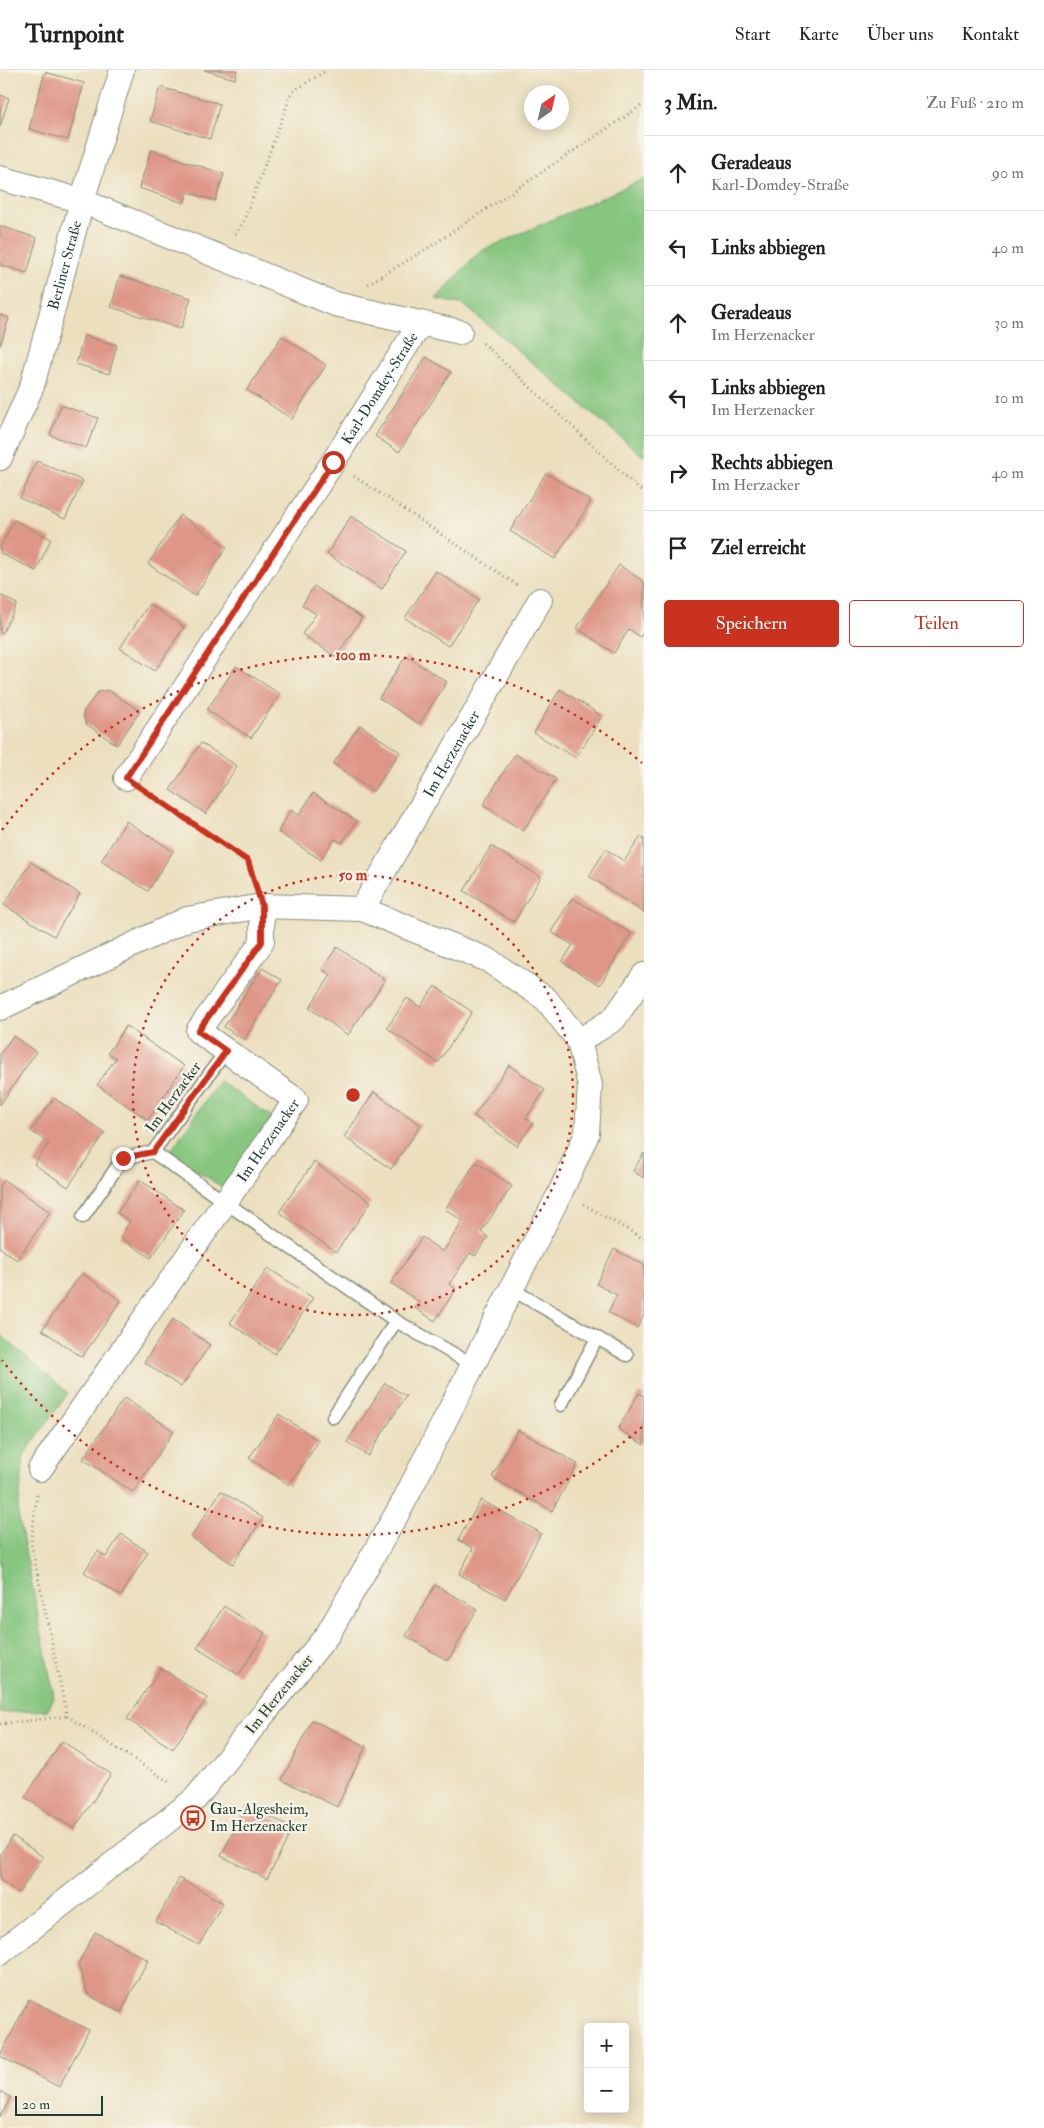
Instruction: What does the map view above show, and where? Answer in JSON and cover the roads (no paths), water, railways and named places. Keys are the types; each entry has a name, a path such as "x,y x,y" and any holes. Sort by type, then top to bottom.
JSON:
{"street":[{"name":"Berliner Straße","path":"0,458 32,386 82,201 122,70"},
{"name":"Karl-Domdey-Straße","path":"0,178 82,201 335,304 460,332"},
{"name":"Karl-Domdey-Straße","path":"126,778 333,462 420,324"},
{"name":"Im Herzenacker","path":"362,909 540,600"},
{"name":"Im Herzenacker","path":"40,1469 296,1100 198,1031 262,942 262,906"},
{"name":"Im Herzenacker","path":"0,1008 187,919 262,906 362,909 488,960 546,999 579,1042 590,1085 587,1134 561,1191 402,1505 328,1634 195,1799 0,1953"},
{"path":"579,1042 614,1019 644,975"}],"lane":[{"name":"Im Herzacker","path":"83,1217 123,1158 153,1152 226,1051"},
{"name":"Im Herzenacker","path":"153,1152 396,1321 473,1365"},
{"path":"511,1289 626,1355"},
{"path":"332,1417 396,1321"},
{"path":"561,1405 597,1338"}],"place":[{"name":"Gau-Algesheim, Im Herzenacker","path":"193,1818"}]}
